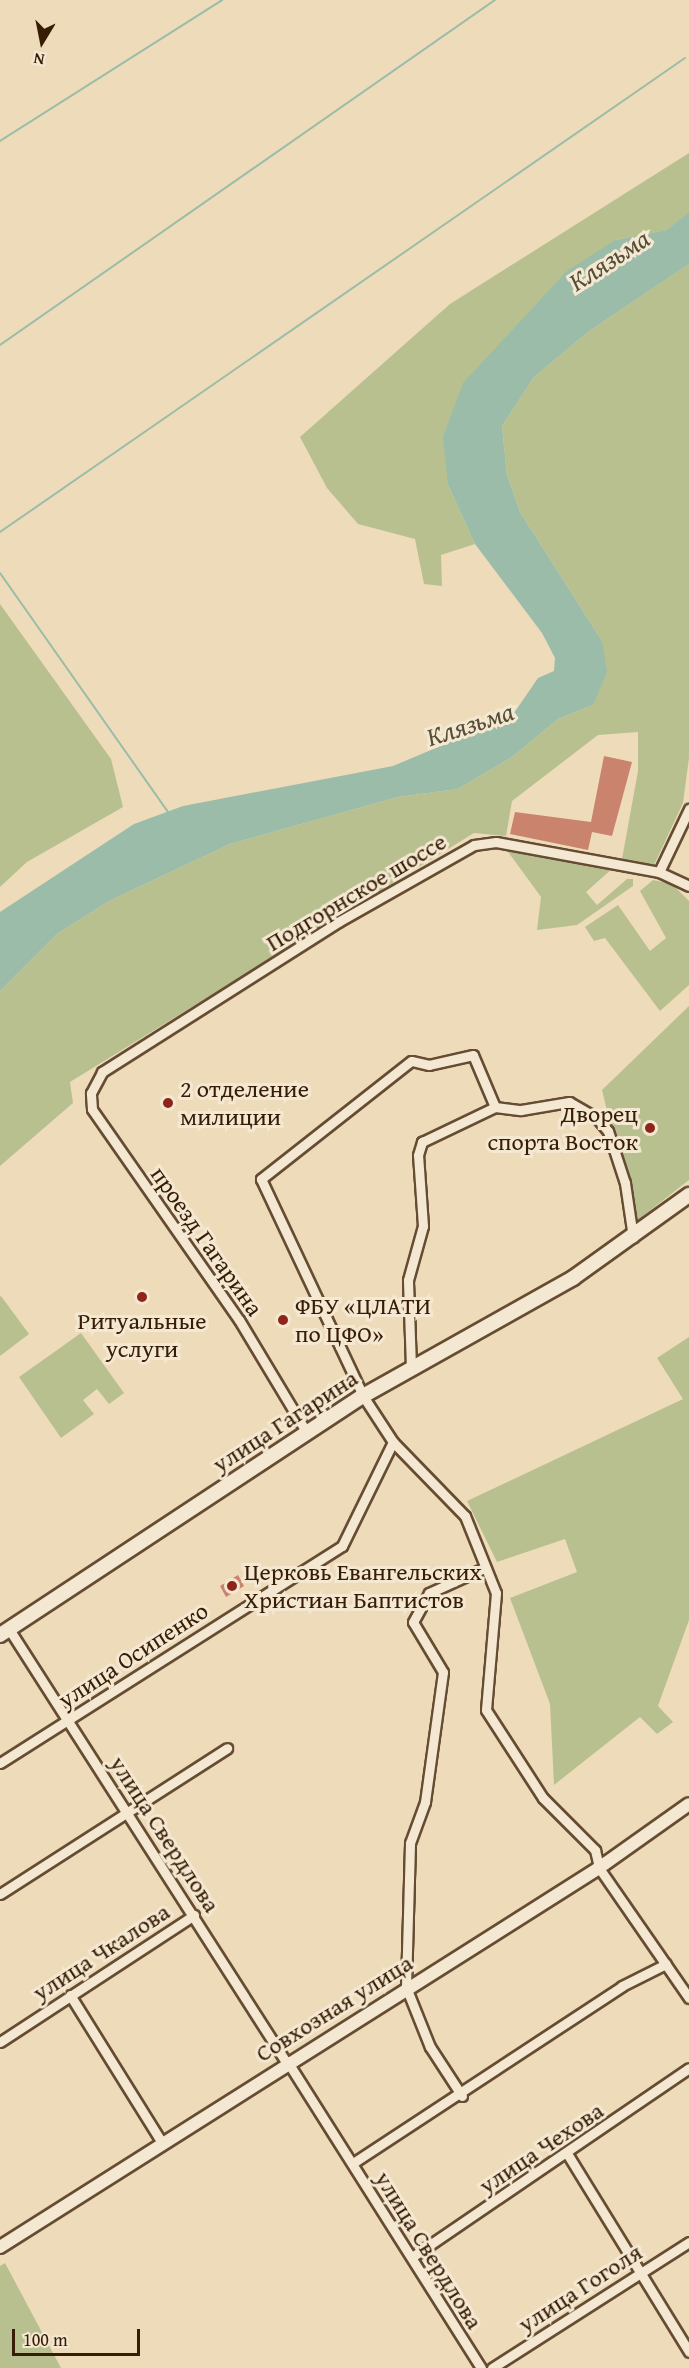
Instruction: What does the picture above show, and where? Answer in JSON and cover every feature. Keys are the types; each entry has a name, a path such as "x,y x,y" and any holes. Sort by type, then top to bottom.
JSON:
{"main road":[{"name":"улица Гагарина","path":"4,1632 363,1396 573,1278 689,1195"}],"street":[{"path":"659,872 689,809"},
{"name":"Подгорнское шоссе","path":"102,1072 338,922 474,845 496,842 659,872 689,886"},
{"path":"495,1107 473,1055 429,1065 411,1061 261,1179 363,1396 393,1442 455,1500 496,1593 486,1710 543,1798 595,1851 599,1868 689,1998"},
{"name":"проезд Гагарина","path":"102,1072 91,1093 92,1109 239,1320 307,1432"},
{"path":"411,1367 408,1280 423,1226 418,1155 422,1142 495,1107 521,1110 560,1101 597,1118 618,1160 633,1237"},
{"name":"улица Осипенко","path":"0,1763 342,1546 393,1442"},
{"path":"462,2096 430,2048 406,1987 410,1843 425,1802 443,1672 413,1622 429,1593 484,1568"},
{"name":"улица Свердлова","path":"4,1632 69,1720 286,2062 353,2163 481,2368"},
{"path":"0,1894 128,1815 227,1748"},
{"name":"Совхозная улица","path":"0,2247 286,2062 599,1868 689,1804"},
{"name":"улица Чкалова","path":"0,2042 194,1915"},
{"path":"353,2163 462,2096 622,1986 666,1964"},
{"path":"70,1995 162,2143"},
{"name":"улица Чехова","path":"412,2257 568,2155 689,2068"},
{"path":"568,2155 641,2270 689,2352"},
{"name":"улица Гоголя","path":"492,2368 641,2270 689,2242"}],"shaded area":[{"path":"689,153 689,212 668,230 615,240 448,485 475,544 441,555 442,586 424,584 415,539 358,524 327,488 300,437 450,304"},
{"path":"689,264 689,758 683,803 654,865 622,859 638,771 638,732 598,735 512,801 506,836 474,833 70,1082 73,1103 0,1166 0,991 57,934 109,901 230,844 398,797 458,789 512,757 558,719 593,705 602,641 520,512 507,475 502,426 534,377 588,332"},
{"path":"0,604 111,759 123,807 27,862 0,887"},
{"path":"506,849 613,868 586,892 597,905 627,879 633,879 633,886 577,925 537,930 541,897"},
{"path":"653,880 672,884 689,901 689,985 660,1011 605,938 594,941 585,927 618,905 650,951 666,938 640,891"},
{"name":"Дворец спорта Восток","path":"689,1006 689,1180 634,1223 602,1090"},
{"path":"0,1297 29,1334 0,1356"},
{"path":"81,1333 124,1393 109,1404 97,1389 83,1400 94,1414 61,1438 19,1377"},
{"path":"689,1337 689,1620 658,1706 673,1722 657,1734 640,1717 554,1785 550,1704 510,1598 577,1572 565,1539 497,1562 467,1501 683,1399 657,1358"},
{"path":"5,2263 61,2368 0,2368 0,2266"}],"water":[{"name":"Клязьма","path":"689,212 689,264 588,332 534,377 502,426 507,475 520,512 602,641 607,672 593,705 558,719 512,757 458,789 398,797 230,844 109,901 57,934 0,991 0,912 134,824 183,806 393,766 512,716 538,678 554,671 555,658 542,633 475,544 448,485 443,437 463,383 567,271 615,240 667,230"}],"building":[{"path":"604,756 632,762 612,836 592,832 588,850 510,834 515,812 591,822"},
{"name":"Церковь Евангельских Христиан Баптистов","path":"238,1575 244,1586 226,1597 220,1586"}],"waterway":[{"path":"0,141 222,0"},
{"path":"0,345 495,0"},
{"path":"0,532 685,58"},
{"path":"0,573 168,812"}],"place":[{"name":"2 отделение милиции","path":"168,1103"},
{"name":"Дворец спорта Восток","path":"650,1128"},
{"name":"Ритуальные услуги","path":"142,1297"},
{"name":"ФБУ «ЦЛАТИ по ЦФО»","path":"283,1320"},
{"name":"Церковь Евангельских Христиан Баптистов","path":"232,1586"}]}
